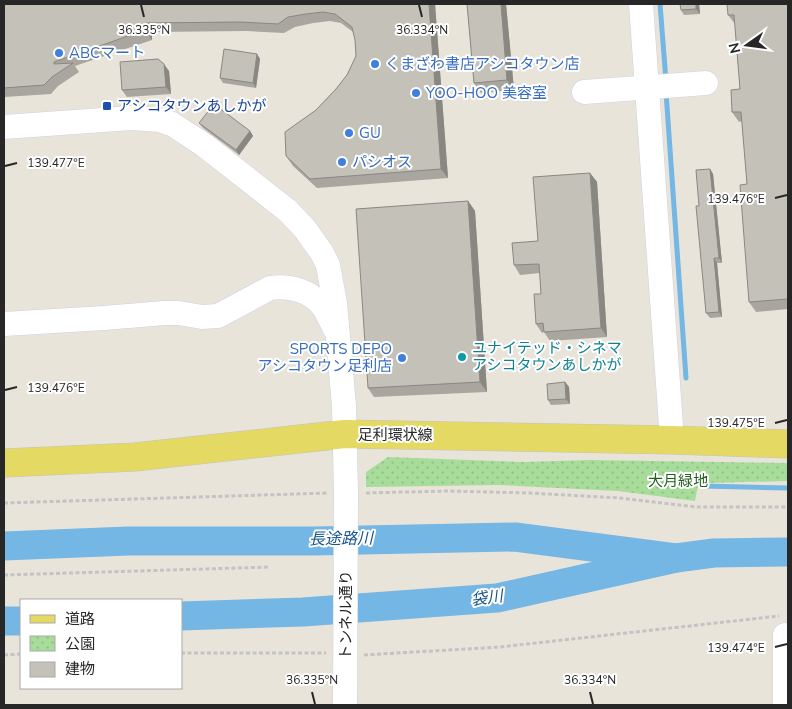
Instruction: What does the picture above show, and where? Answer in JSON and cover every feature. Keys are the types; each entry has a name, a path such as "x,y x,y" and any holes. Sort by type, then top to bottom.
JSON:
{"main road":[{"name":"足利環状線","path":"4,463 135,456 346,434 788,444"}],"street":[{"path":"642,4 672,440"},
{"path":"584,92 706,82"},
{"name":"トンネル通り","path":"4,127 131,118 160,120 172,124 204,145 288,211 305,229 328,265 338,335 346,434 345,705"},
{"path":"4,324 179,313 202,317 218,316 270,288 288,287 298,289 314,297 324,308 338,335"},
{"path":"784,625 785,705"}],"path":[{"path":"4,503 448,491 620,498 697,507 788,507"},
{"path":"4,575 270,567"},
{"path":"182,653 500,647 784,625"},
{"path":"4,655 20,654"}],"green space":[{"name":"大月緑地","path":"388,457 523,462 590,460 788,463 788,481 709,483 698,485 695,501 618,491 498,485 366,487 366,472"}],"building":[{"path":"4,4 429,4 441,169 310,179 286,156 285,132 316,110 336,89 347,75 356,56 352,27 335,14 323,12 288,17 278,24 240,22 146,23 145,30 54,62 54,64 73,63 52,77 44,85 4,88"},
{"path":"467,4 501,4 507,80 474,83"},
{"path":"680,4 696,4 696,9 681,10"},
{"path":"727,4 788,4 788,299 749,302 740,185 747,184 741,112 732,112 731,90 740,89 734,15 728,15"},
{"path":"224,49 257,54 253,83 220,78"},
{"path":"158,59 164,64 166,87 122,90 120,62"},
{"path":"214,104 250,131 236,150 199,123"},
{"path":"710,169 719,258 714,258 719,312 706,313 696,206 699,206 696,170"},
{"path":"590,173 601,328 544,332 543,323 536,324 534,294 541,294 539,264 514,265 512,243 538,241 533,177"},
{"path":"468,201 480,382 368,388 356,209"},
{"path":"565,382 566,399 548,400 547,384"}],"waterway":[{"path":"660,4 666,81"},
{"path":"666,92 686,378"},
{"path":"703,486 788,488"},
{"name":"長途路川","path":"4,546 128,541 314,541 515,537 676,558"},
{"name":"袋川","path":"182,616 303,612 497,598 676,558 714,553 788,552"},
{"name":"袋川","path":"4,621 20,621"}],"place":[{"name":"ABCマート","path":"59,53"},
{"name":"くまざわ書店アシコタウン店","path":"375,64"},
{"name":"YOO-HOO 美容室","path":"416,93"},
{"name":"アシコタウンあしかが","path":"107,106"},
{"name":"GU","path":"349,133"},
{"name":"パシオス","path":"342,162"},
{"name":"ユナイテッド・シネマ アシコタウンあしかが","path":"462,357"},
{"name":"SPORTS DEPO アシコタウン足利店","path":"402,358"}]}
